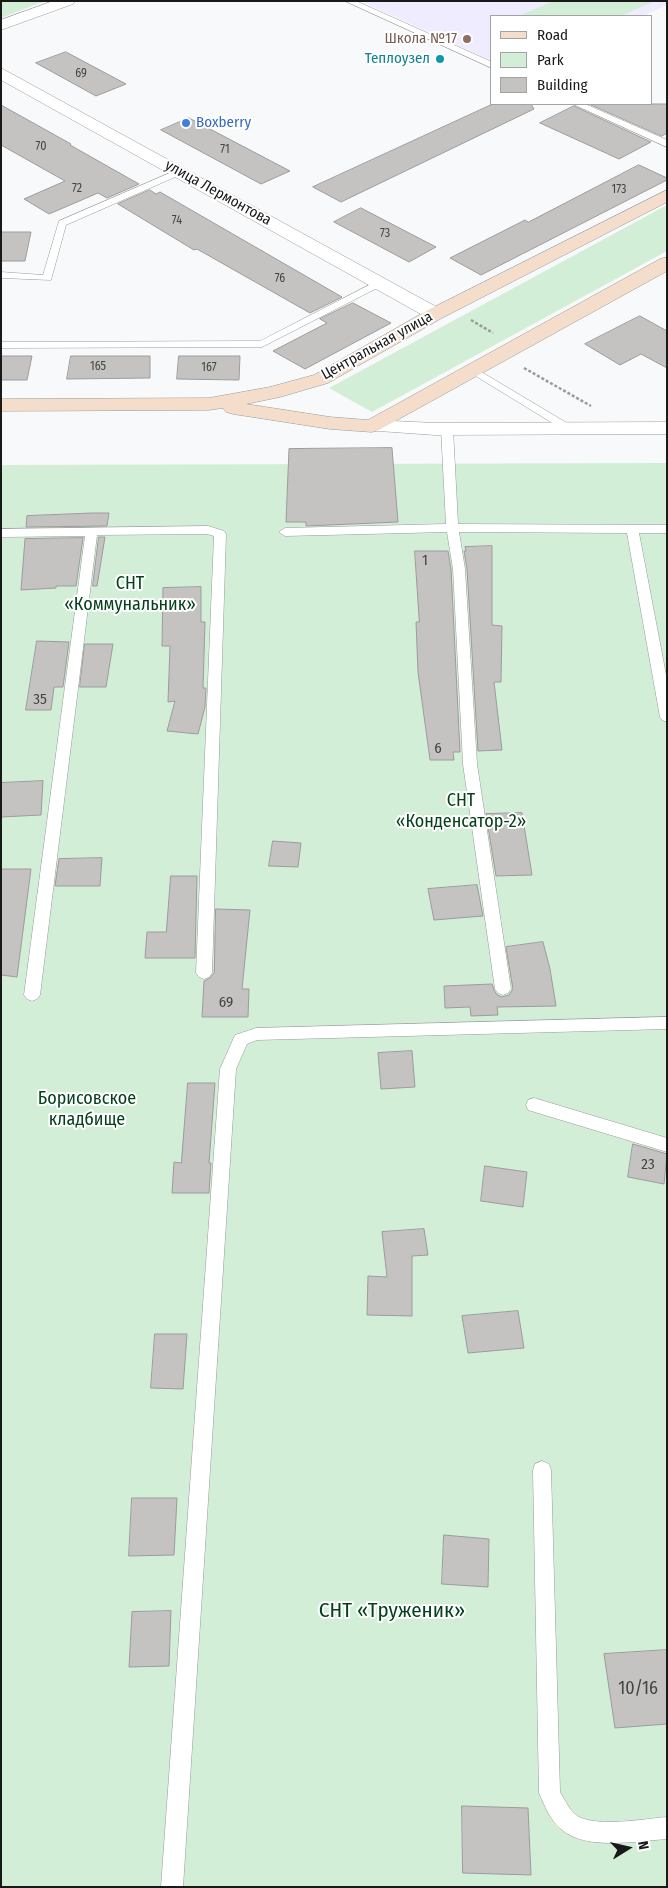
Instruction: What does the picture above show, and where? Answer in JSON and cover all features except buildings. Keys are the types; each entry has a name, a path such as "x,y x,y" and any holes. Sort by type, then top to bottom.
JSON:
{"street":[{"path":"1,25 68,1"},
{"name":"улица Лермонтова","path":"1,73 380,283 442,310"},
{"name":"Центральная улица","path":"1,405 209,404 273,393 321,379 442,310 667,195"},
{"path":"372,426 667,263"},
{"path":"321,379 312,394 313,406 330,423"},
{"path":"209,404 330,423 372,426 447,429 667,428"}],"lane":[{"path":"349,1 490,64"},
{"path":"580,105 667,144"},
{"path":"1,275 47,278 62,223 178,172"},
{"path":"1,345 262,344 380,283"},
{"path":"473,370 568,428"},
{"path":"447,429 453,528 459,569 470,764 503,989"},
{"path":"285,532 453,528 667,529"},
{"path":"632,529 667,717"},
{"path":"1,533 208,530 220,534 204,973"},
{"path":"32,995 91,532"},
{"path":"172,1887 228,1069 241,1040 256,1034 667,1023"},
{"path":"534,1105 667,1145"},
{"path":"542,1470 550,1793 562,1814 576,1826 610,1832 667,1828"}],"path":[{"path":"442,310 528,355 516,363 631,428"}],"shaded area":[{"name":"Школа №17","path":"360,1 667,1 667,5 645,15 490,15 490,60"}],"green space":[{"path":"1,1 45,1 1,18"},
{"path":"554,1 655,1 623,15 520,15"},
{"path":"667,205 667,251 372,412 329,388"},
{"path":"667,463 667,1887 1,1887 1,465"}],"place":[{"name":"Школа №17","path":"467,39"},
{"name":"Теплоузел","path":"440,59"},
{"name":"Boxberry","path":"186,123"}],"park label":[{"name":"СНТ «Коммунальник»","path":"130,594"},
{"name":"СНТ «Конденсатор-2»","path":"461,811"},
{"name":"Борисовское кладбище","path":"87,1109"},
{"name":"СНТ «Труженик»","path":"392,1611"}]}
